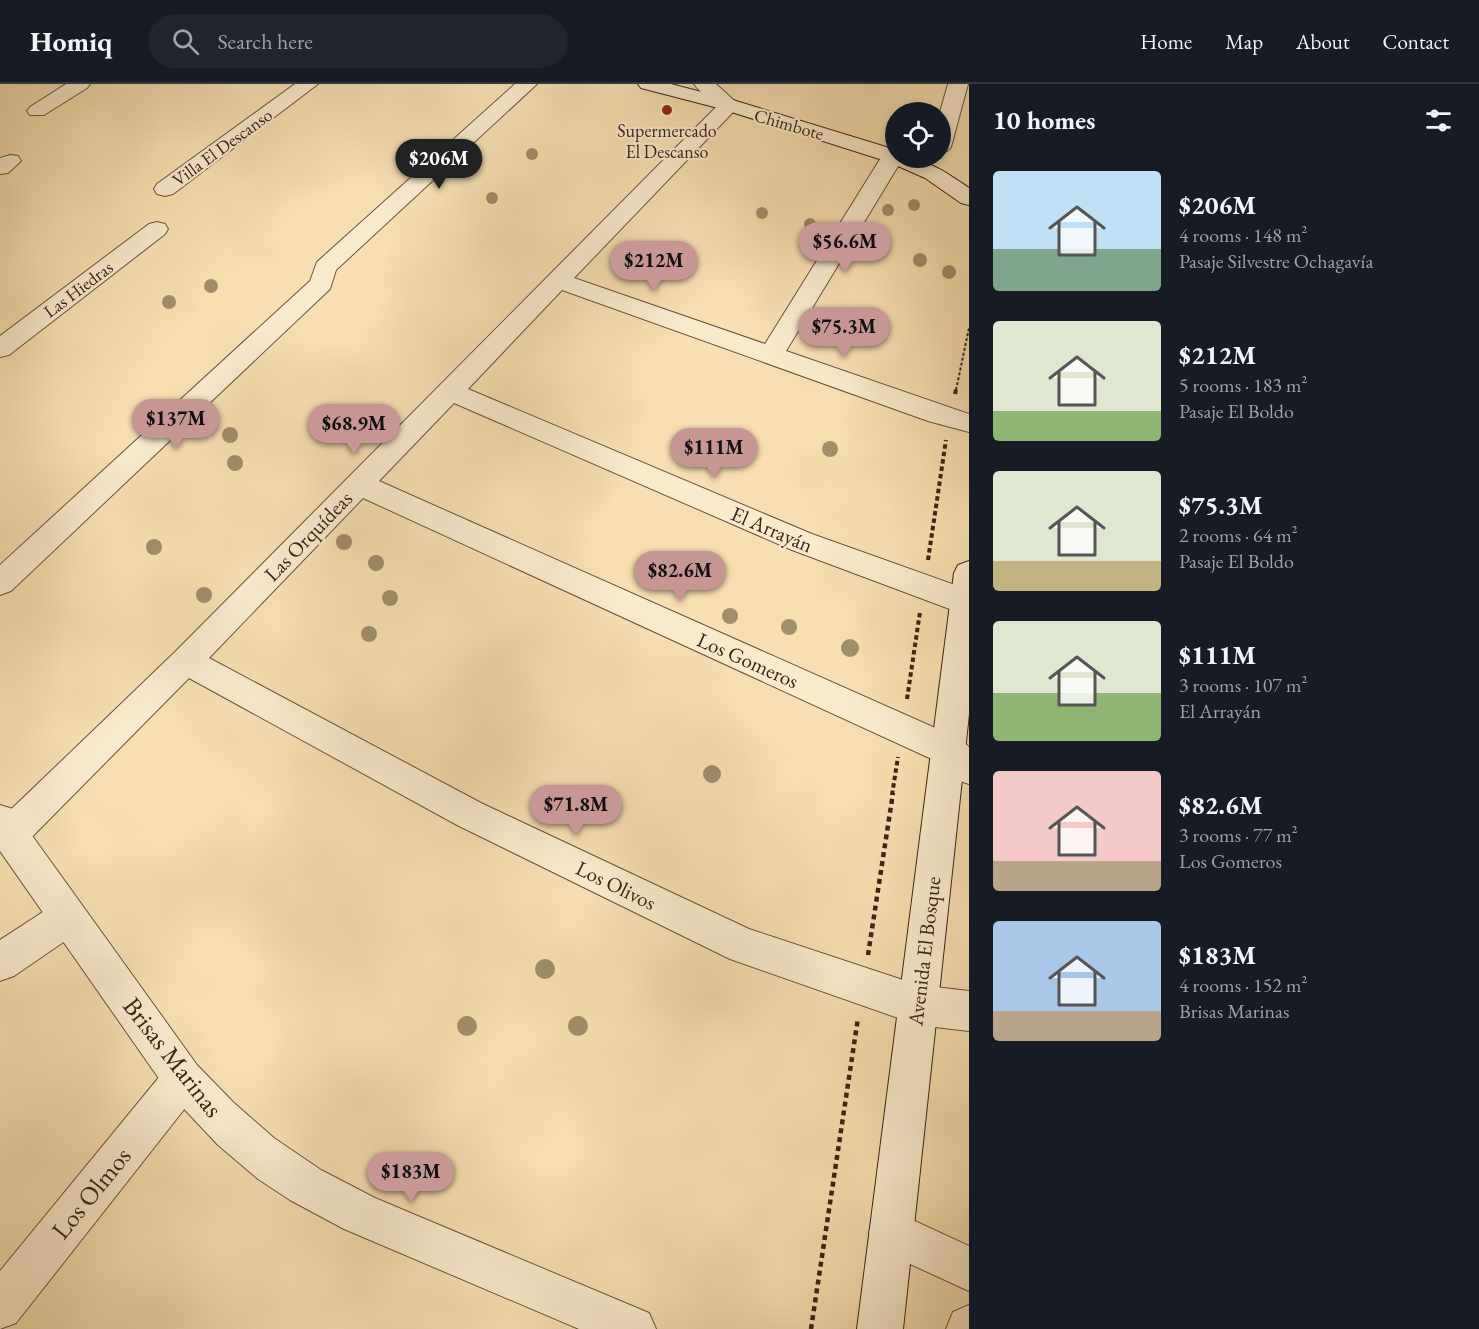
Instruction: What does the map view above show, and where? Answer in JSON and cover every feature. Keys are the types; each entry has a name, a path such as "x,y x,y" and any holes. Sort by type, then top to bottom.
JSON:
{"street":[{"path":"37,111 80,84"},
{"name":"Villa El Descanso","path":"165,189 308,84"},
{"path":"0,583 527,84"},
{"name":"Chimbote","path":"648,84 729,105 885,154"},
{"path":"704,84 729,105"},
{"path":"951,108 958,84"},
{"name":"Las Orquídeas","path":"5,828 186,661 729,105"},
{"path":"771,355 888,168"},
{"name":"Chimbote","path":"927,168 948,175"},
{"path":"948,175 969,198"},
{"name":"Las Hiedras","path":"0,348 157,229"},
{"path":"557,280 771,355 961,414"},
{"name":"El Arrayán","path":"449,391 802,542 924,586 967,588"},
{"name":"Los Gomeros","path":"358,484 902,729 959,760"},
{"name":"Avenida El Bosque","path":"880,1329 918,1005 959,760 967,588"},
{"name":"Los Olivos","path":"186,661 479,819 743,946 918,1005 969,1011"},
{"name":"Brisas Marinas","path":"5,828 183,1079 214,1113 249,1144 287,1174 331,1200 378,1223 633,1329"},
{"path":"0,962 68,917"},
{"name":"Los Olmos","path":"3,1301 183,1079"},
{"path":"891,1232 969,1269"}],"path":[{"path":"961,414 969,328"},
{"path":"811,1329 947,438"}],"place":[{"name":"Supermercado El Descanso","path":"667,110"}]}
